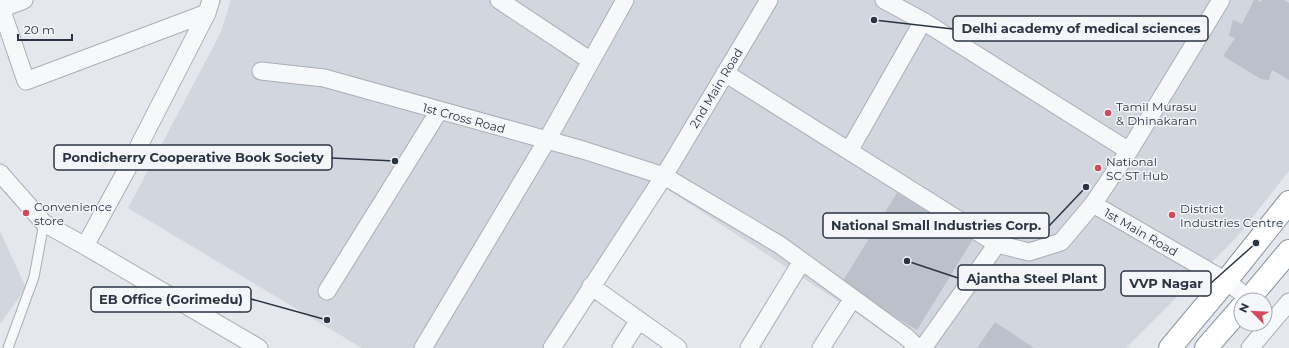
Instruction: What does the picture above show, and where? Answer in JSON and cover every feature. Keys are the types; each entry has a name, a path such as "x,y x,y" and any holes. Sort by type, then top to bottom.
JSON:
{"highway":[{"path":"1170,348 1289,202"},
{"path":"1254,292 1289,251"},
{"path":"1206,348 1233,317"}],"street":[{"path":"24,0 0,8 26,81 209,7"},
{"path":"499,0 591,61"},
{"path":"423,348 547,140 625,0"},
{"name":"2nd Main Road","path":"552,348 664,176 769,0"},
{"path":"884,0 923,21 1129,151"},
{"name":"1st Main Road","path":"1221,0 1129,151 1093,204 1226,281 1236,292"},
{"path":"85,246 126,171 209,7"},
{"path":"849,151 923,21"},
{"name":"1st Cross Road","path":"261,72 324,78 584,150 664,176 780,245 905,336 918,348"},
{"path":"725,73 997,244 1029,252 1061,242 1093,204"},
{"path":"327,291 439,111"},
{"path":"0,172 44,224 85,246 259,348"},
{"path":"923,348 997,244"},
{"path":"749,348 802,260"},
{"path":"591,286 678,348"},
{"path":"821,348 853,298"},
{"path":"1250,348 1289,302"},
{"path":"621,348 639,320"}],"lane":[{"path":"8,348 34,277 44,224"}],"shaded area":[{"path":"231,0 1289,0 1289,171 1237,237 1126,348 910,348 664,187 561,348 362,348 128,208 220,34"},
{"path":"0,231 26,288 0,324"}],"building":[{"path":"1254,0 1260,2 1262,0 1284,0 1289,3 1289,80 1272,70 1269,80 1261,79 1223,56 1235,38 1229,36 1233,20 1242,24"},
{"path":"897,193 973,239 917,330 841,284"},
{"path":"995,322 1034,348 977,348"}],"place":[{"name":"Delhi academy of medical sciences","path":"874,20"},
{"name":"Tamil Murasu & Dhinakaran","path":"1108,113"},
{"name":"Pondicherry Cooperative Book Society","path":"395,161"},
{"name":"National SC ST Hub","path":"1098,168"},
{"name":"National Small Industries Corp.","path":"1086,187"},
{"name":"Convenience store","path":"26,213"},
{"name":"District Industries Centre","path":"1172,215"},
{"name":"VVP Nagar","path":"1256,243"},
{"name":"Ajantha Steel Plant","path":"907,261"},
{"name":"EB Office (Gorimedu)","path":"327,320"}]}
